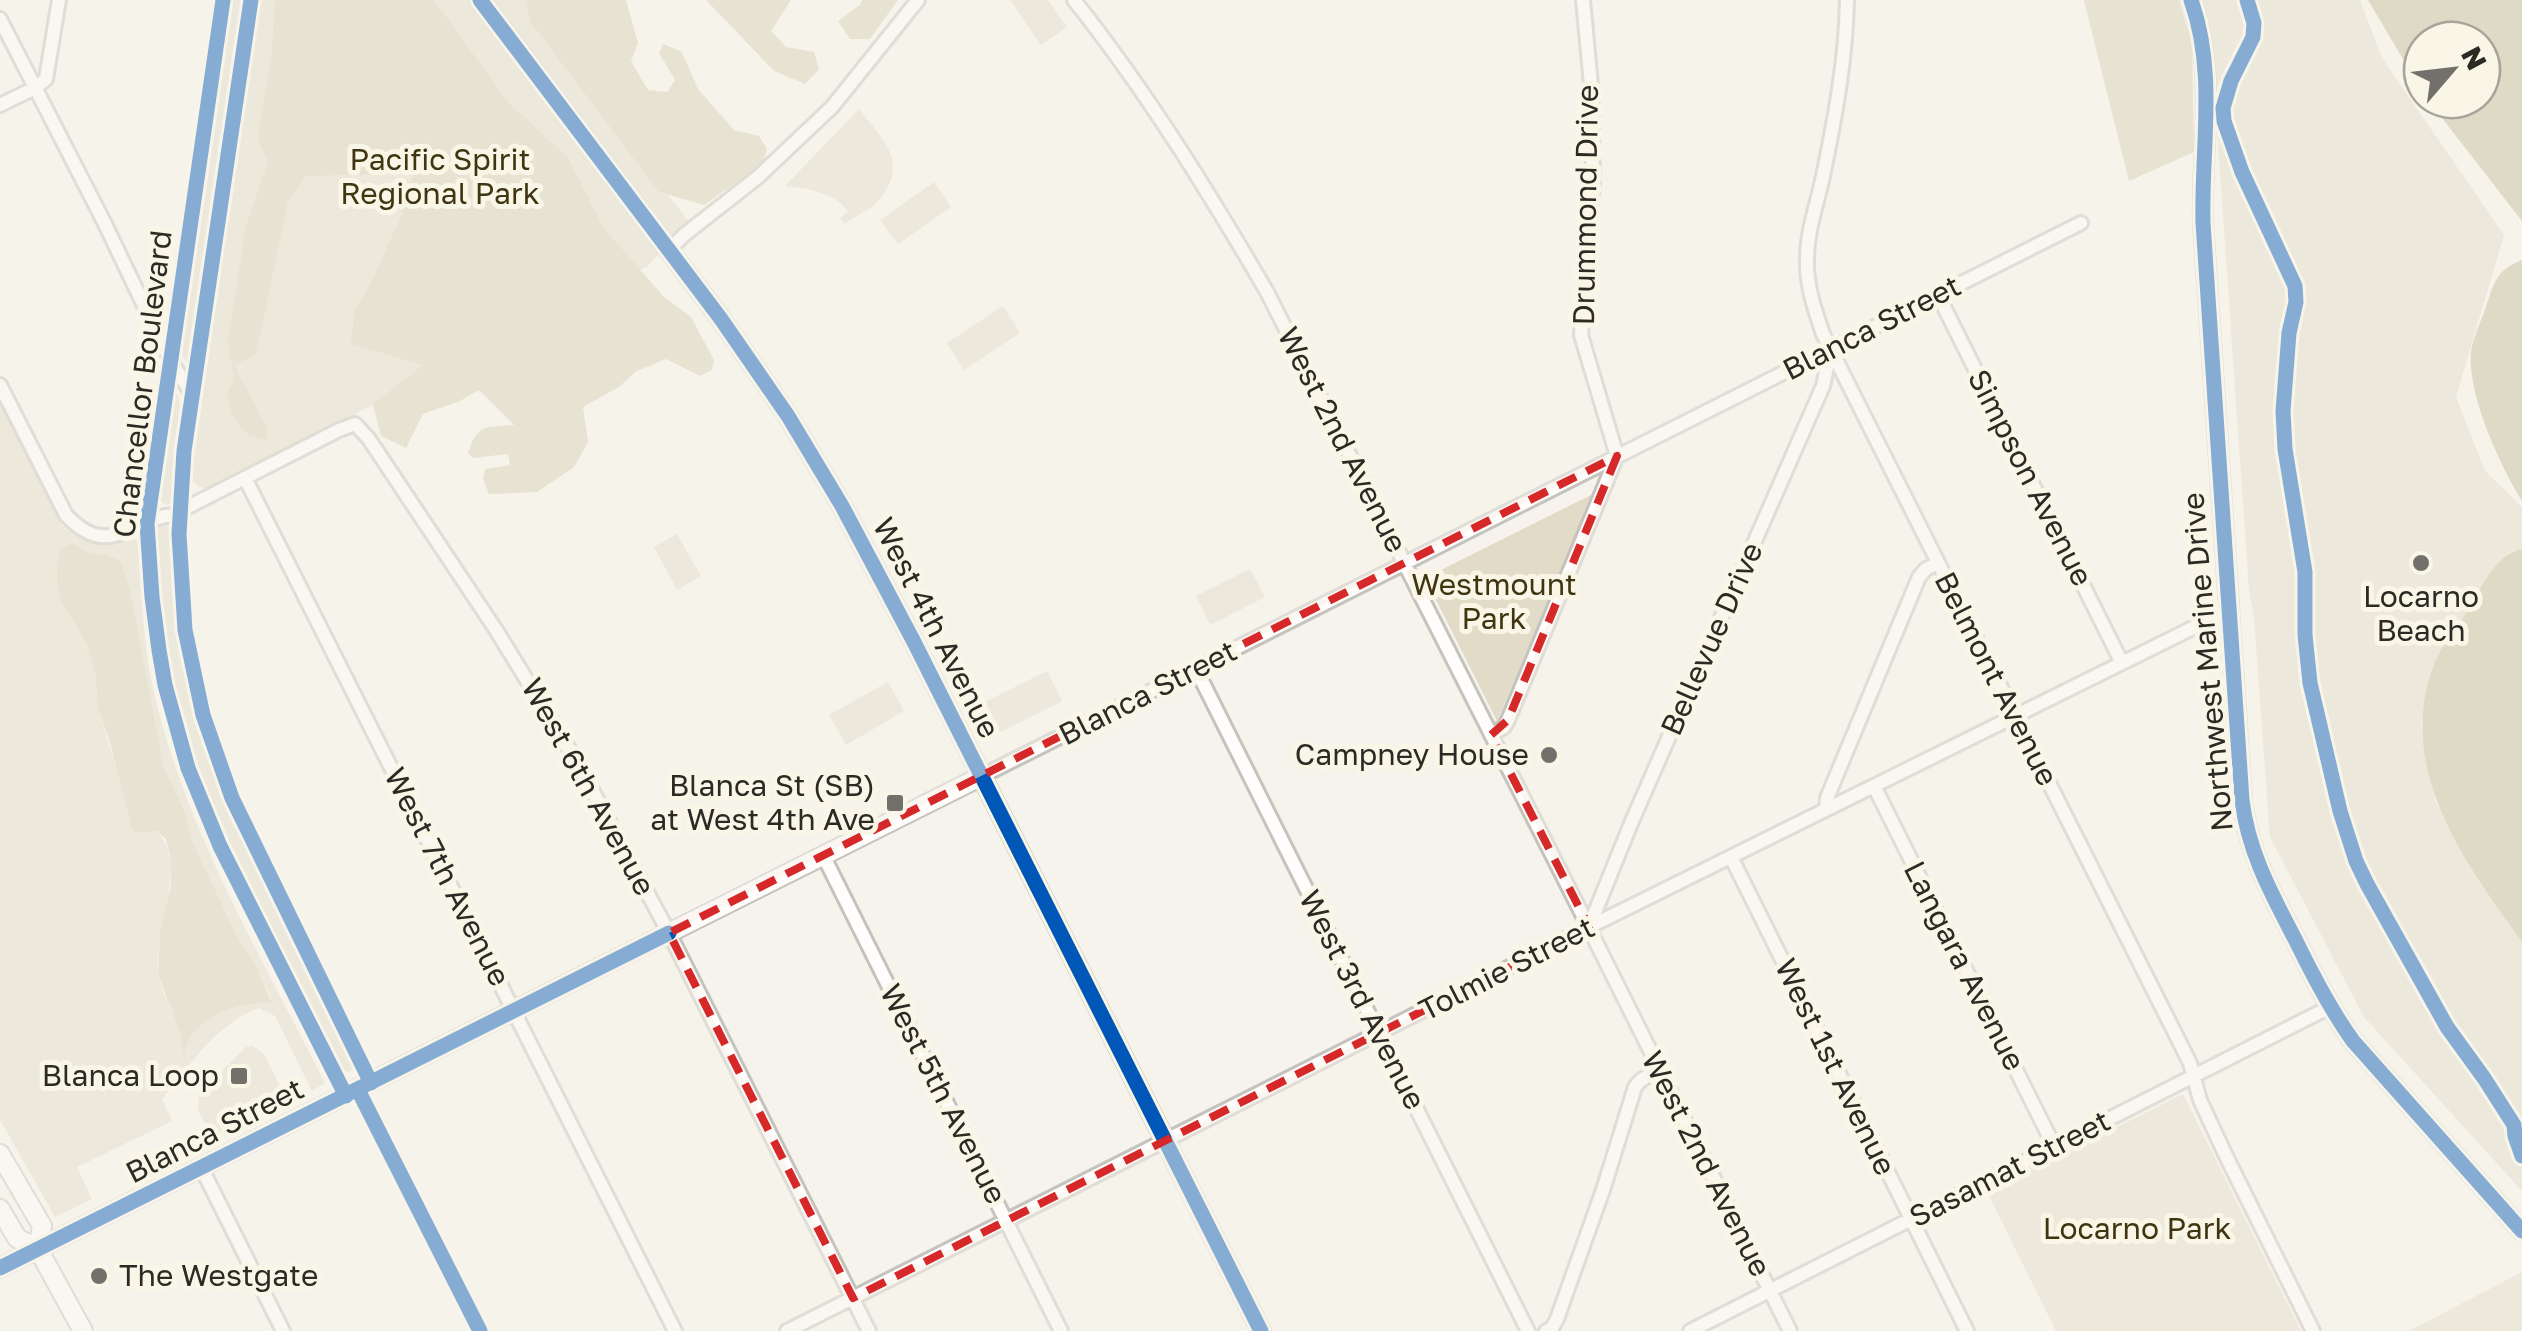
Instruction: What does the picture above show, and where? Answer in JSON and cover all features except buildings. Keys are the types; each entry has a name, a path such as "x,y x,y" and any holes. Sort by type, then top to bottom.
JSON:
{"main road":[{"name":"West 4th Avenue","path":"480,0 721,319 814,458 982,776 1261,1331"},
{"name":"Northwest Marine Drive","path":"2191,0 2203,42 2207,80 2203,223 2242,800 2248,837 2263,876 2330,1007 2352,1041 2522,1231"},
{"name":"Blanca Street","path":"0,1268 982,776"},
{"path":"0,1154 42,1226 38,1249"},
{"path":"0,1209 16,1238 38,1249 83,1331"}],"street":[{"path":"0,105 46,80 59,0"},
{"name":"Chancellor Boulevard","path":"224,0 146,524 152,598 164,685 188,768 214,834 358,1090"},
{"name":"Chancellor Boulevard","path":"251,0 191,392 184,451 181,582 200,701 218,762 358,1090"},
{"path":"669,250 758,176 832,107 918,0"},
{"name":"West 2nd Avenue","path":"1074,0 1150,102 1247,257 1319,390 1790,1331"},
{"name":"Drummond Drive","path":"1583,0 1591,84 1593,182 1581,335 1617,456"},
{"name":"Belmont Avenue","path":"1847,0 1846,50 1807,252 1810,292 1823,334 2190,1063 2200,1100 2313,1331"},
{"path":"0,19 169,358 191,392"},
{"name":"Blanca Street","path":"982,776 2081,223"},
{"name":"Simpson Avenue","path":"1938,295 2122,661"},
{"name":"Bellevue Drive","path":"1589,927 1822,389 1830,349"},
{"path":"0,385 66,515 92,534 112,536 158,516 172,515 246,478"},
{"name":"West 6th Avenue","path":"246,478 355,424 368,439 550,716 669,934 869,1331"},
{"path":"1491,734 1508,720 1617,456"},
{"name":"West 7th Avenue","path":"246,478 675,1331"},
{"path":"1826,809 1827,798 1919,577 1938,563"},
{"name":"Tolmie Street","path":"787,1331 2229,610"},
{"name":"West 3rd Avenue","path":"1196,669 1528,1331"},
{"name":"Langara Avenue","path":"1874,786 2054,1146"},
{"name":"West 5th Avenue","path":"824,857 1062,1331"},
{"name":"West 1st Avenue","path":"1731,857 1967,1331"},
{"name":"Sasamat Street","path":"1690,1331 2330,1007"},
{"path":"1546,1331 1557,1319 1636,1087 1658,1070"},
{"path":"358,1090 480,1331"},
{"path":"202,1169 283,1331"}],"highlighted area":[{"path":"1617,456 1508,720 1491,735 1589,927 853,1298 669,933"}],"green space":[{"path":"232,0 244,0 205,269 187,363 179,350"},
{"name":"Pacific Spirit Regional Park","path":"259,0 275,0 274,4 277,0 544,0 533,15 688,221 648,266 208,488 199,487 191,480"},
{"name":"Pacific Spirit Regional Park","path":"275,0 434,0 509,103 568,158 603,227 664,297 691,317 714,360 712,370 700,376 666,359 635,372 619,387 583,407 588,442 574,467 537,492 489,494 483,478 485,469 510,465 508,454 473,458 468,453 480,430 514,425 479,390 423,414 406,448 381,436 373,404 423,365 351,344 355,309 402,214 414,173 305,176 288,201 256,355 234,365 267,428 266,440 248,435 232,415 227,395 234,379 228,342 246,226 268,162 258,138 272,50"},
{"path":"526,0 626,0 638,43 631,61 648,90 667,92 675,80 659,53 663,44 682,52 698,89 734,130 759,136 767,149 762,165 704,205 659,192 530,21"},
{"path":"706,0 791,0 771,31 786,47 814,52 819,69 805,84 774,71"},
{"path":"862,0 898,0 870,39 850,39 838,21"},
{"path":"1010,0 1048,0 1067,27 1041,45"},
{"path":"2084,0 2179,0 2192,45 2194,152 2129,181"},
{"path":"2199,0 2360,0 2382,58 2402,87 2402,120 2425,120 2504,235 2456,397 2485,471 2522,507 2522,549 2511,551 2492,570 2432,667 2421,725 2435,800 2461,851 2522,942 2522,1191 2364,1017 2270,837 2218,143"},
{"path":"859,109 890,152 892,175 878,201 844,224 840,218 848,211 835,199 785,186"},
{"path":"934,182 951,207 898,244 880,220"},
{"path":"1003,306 1020,333 964,370 947,343"},
{"path":"178,394 181,407 173,502 167,505 159,500 159,490 171,400"},
{"path":"0,401 62,525 78,537 96,543 134,539 138,542 143,618 154,693 185,795 228,893 325,1083 312,1091 275,1016 259,1008 244,1015 205,1047 162,1099 172,1121 77,1167 92,1199 55,1217 0,1120","holes":["73,543 92,554 121,561 130,589 164,767 183,808 193,843 271,997 271,1003 237,1007 204,1021 189,1038 185,1055 158,973 170,859 165,843 155,831 137,833 98,709 95,672 87,644 62,604"]},
{"name":"Westmount Park","path":"1597,492 1497,721 1425,578"},
{"path":"161,524 168,525 173,541 181,641 220,787 336,1025 354,1068 348,1072 329,1048 245,880 197,767 165,647 156,553"},
{"path":"677,534 701,576 677,590 654,547"},
{"path":"73,543 92,554 121,561 130,589 164,767 183,808 193,843 272,1003 239,1006 207,1020 190,1037 184,1058 181,1035 158,975 160,932 171,886 170,856 166,839 156,831 137,833 132,828 98,709 95,672 87,644 62,604 57,566 61,549"},
{"path":"1250,569 1265,597 1210,625 1196,596"},
{"path":"1047,671 1062,701 1000,732 985,702"},
{"path":"888,682 904,711 846,745 829,715"},
{"path":"252,1046 267,1059 279,1094 268,1110 258,1116 219,1134 211,1133 198,1111 199,1094 246,1047"},
{"name":"Locarno Park","path":"2183,1094 2301,1331 2056,1331 1987,1192"},
{"path":"2522,1272 2522,1331 2409,1331"}],"shaded area":[{"path":"2368,0 2522,0 2522,221 2444,120 2502,120 2502,20 2402,20 2402,57"},
{"path":"2522,260 2522,501 2495,450 2480,408 2471,352 2497,278"},
{"path":"2522,549 2522,942 2459,848 2442,814 2423,744 2423,707 2439,654 2497,565"}],"cycle path":[{"path":"223,0 147,524 152,597 165,685 188,768 220,846 346,1096"},
{"path":"251,0 184,451 179,534 185,630 203,715 232,798 371,1083"},
{"path":"480,0 721,319 788,416 842,506 1261,1331"},
{"path":"2191,0 2199,27 2206,83 2203,223 2242,800 2249,837 2277,905 2353,1041 2522,1231"},
{"path":"2247,0 2254,23 2253,37 2231,81 2223,108 2224,121 2242,172 2295,286 2283,411 2285,449 2305,572 2310,683 2340,811 2367,884 2447,1027 2514,1125 2522,1156"},
{"path":"0,1268 669,933"},
{"path":"358,1090 480,1331"}],"place":[{"name":"Locarno Beach","path":"2421,563"},
{"name":"Campney House","path":"1549,755"},
{"name":"Blanca St (SB) at West 4th Ave","path":"895,803"},
{"name":"Blanca Loop","path":"239,1076"},
{"name":"The Westgate","path":"99,1276"}]}
